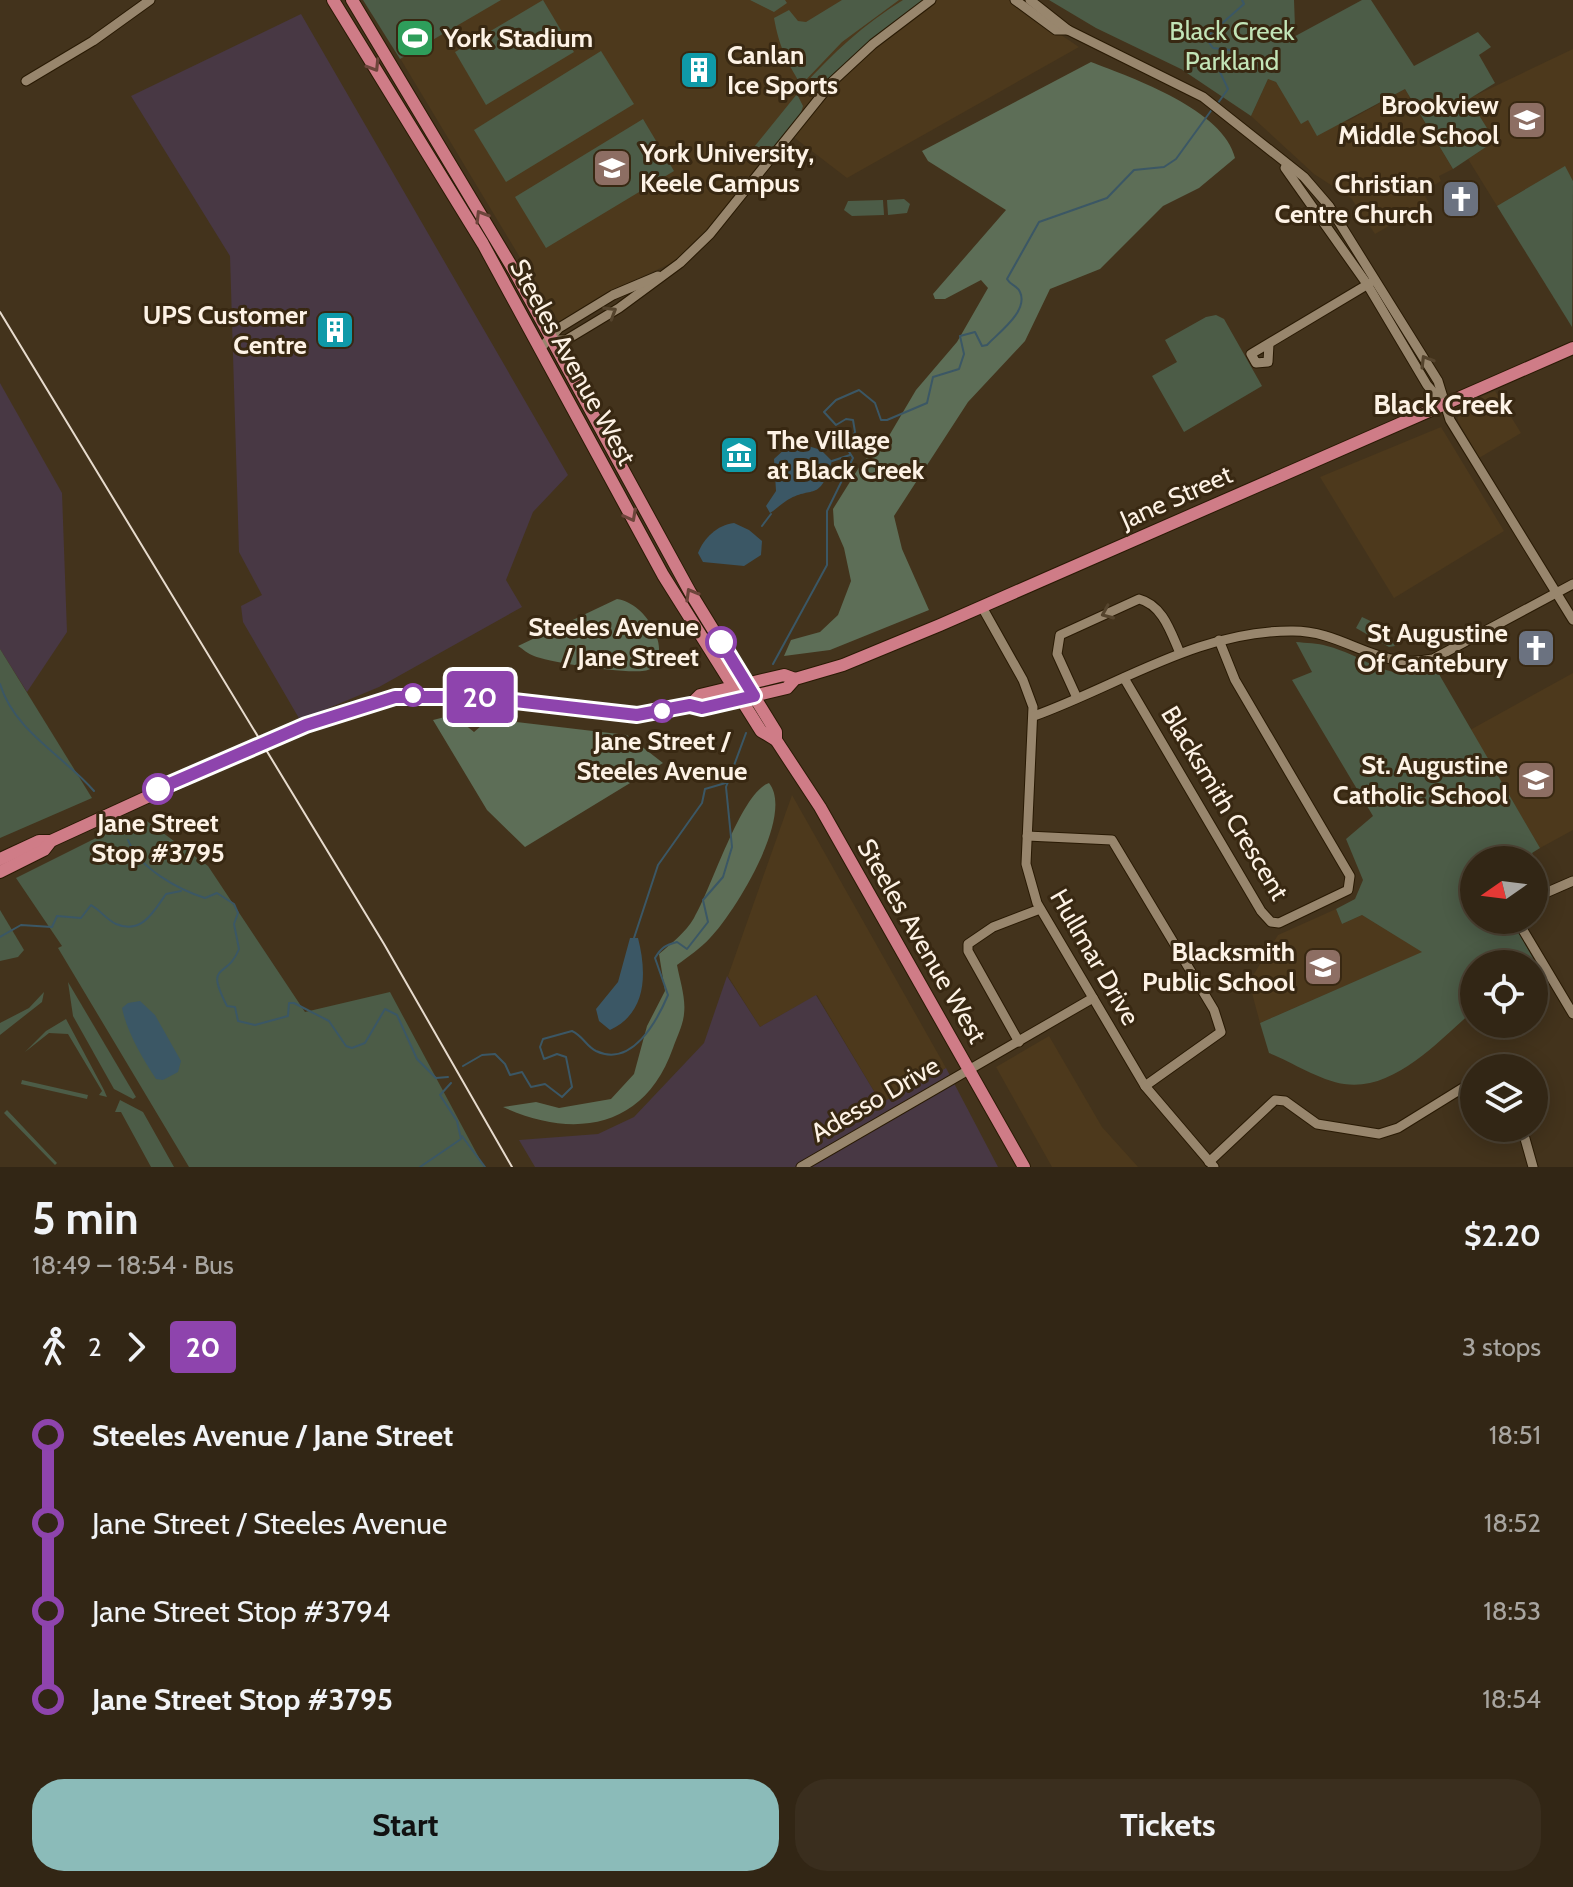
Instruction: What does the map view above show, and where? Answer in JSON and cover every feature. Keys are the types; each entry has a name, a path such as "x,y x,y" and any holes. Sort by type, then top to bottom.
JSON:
{"main road":[{"name":"Steeles Avenue West","path":"333,0 483,244 663,575 743,692 776,732 776,740 820,807 1024,1167"},
{"name":"Steeles Avenue West","path":"352,0 551,340 743,692"},
{"name":"Jane Street","path":"0,872 44,850 51,841 147,794 300,727 395,697 479,697 637,715 690,705 702,708 743,692 787,688 795,679 869,655 982,607 1573,348"},
{"path":"607,470 620,463"},
{"name":"Jane Street","path":"0,859 39,841 51,841"}],"street":[{"path":"26,81 93,41 150,0"},
{"path":"540,349 559,328 613,295 666,273 710,234 833,81 873,44 931,0"},
{"path":"1015,0 1056,30 1068,30"},
{"path":"1030,0 1068,30 1203,97 1304,177 1329,206 1372,282 1438,381 1443,404 1573,620"},
{"path":"1269,344 1372,282"},
{"path":"1034,716 1180,653 1219,640 1277,631 1316,632 1376,657 1415,663 1444,656 1573,584"},
{"path":"1077,698 1057,654 1060,635 1116,608 1139,599 1147,601 1164,617 1180,653"},
{"name":"Hullmar Drive","path":"982,607 1023,680 1034,716 1027,836 1028,877 1040,909 1145,1086 1211,1164"},
{"name":"Blacksmith Crescent","path":"1124,678 1261,911 1271,922 1279,923 1348,890 1350,876 1235,680 1219,640"},
{"path":"1027,836 1112,840 1218,1018 1221,1032 1214,1040 1145,1086"},
{"path":"1548,892 1573,881"},
{"path":"1019,1042 968,951 968,944 993,927 1040,909"},
{"path":"1525,934 1573,1014"},
{"name":"Adesso Drive","path":"801,1167 1093,998"},
{"path":"1211,1164 1275,1100 1285,1101 1317,1124 1379,1134 1398,1128 1460,1090"},
{"path":"1526,1142 1533,1167"}],"shaded area":[{"name":"York University, Keele Campus","path":"365,0 1009,0 1079,47 847,178 787,132 719,217 676,261 615,289 560,324"},
{"path":"301,14 568,475 533,512 506,580 522,607 379,687 300,720 243,622 241,606 262,595 239,552 230,256 131,96"},
{"name":"Brookview Middle School","path":"1573,49 1573,181 1564,167 1497,206 1468,159 1495,141 1468,99"},
{"path":"1268,79 1276,82 1302,123 1307,120 1348,121 1405,89 1453,169 1439,176 1441,181 1423,192 1429,203 1375,234 1351,198 1314,174 1251,116"},
{"path":"0,383 62,493 67,632 27,692 0,649"},
{"path":"1495,391 1521,433 1479,458 1458,421 1457,412 1464,404"},
{"path":"1441,427 1504,531 1394,598 1320,477"},
{"name":"St. Augustine Catholic School","path":"1573,673 1573,830 1539,846 1470,730"},
{"path":"792,795 946,1068 881,1103 817,995 760,1027 728,976"},
{"name":"Blacksmith Public School","path":"1336,909 1342,924 1362,915 1423,952 1260,1023 1249,982 1278,935"},
{"path":"727,976 760,1027 816,995 881,1103 946,1068 998,1167 535,1167 519,1140 598,1134 634,1117 704,1043"},
{"path":"1049,1036 1102,1127 1138,1167 1052,1167 996,1067"}],"green space":[{"name":"York Stadium","path":"363,0 501,0 400,59"},
{"path":"543,0 574,52 486,105 455,52"},
{"path":"750,0 785,0 787,3 774,12"},
{"path":"842,0 899,0 842,42 801,85 784,53 774,18 789,10 798,21 806,22"},
{"path":"903,0 923,0 859,51 817,94 805,92 802,87 837,51"},
{"name":"Black Creek Parkland","path":"1049,0 1294,0 1295,27 1288,40 1362,0 1371,0 1414,66 1478,32 1491,47 1479,55 1495,83 1469,99 1495,141 1453,169 1405,89 1317,136 1308,120 1301,124 1276,82 1268,79 1251,116 1181,69 1096,28"},
{"path":"601,51 634,104 506,182 474,130"},
{"path":"1091,62 1152,87 1196,111 1214,125 1235,158 1199,188 1163,206 1100,269 1050,289 1025,341 968,402 894,516 902,549 929,610 830,650 784,656 791,640 820,632 838,615 851,581 844,548 834,525 833,509 863,461 883,446 916,390 957,342 988,288 981,280 945,299 935,299 933,294 1006,210 928,161 922,151"},
{"path":"797,94 803,106 801,113 766,158 763,155 759,159 750,152"},
{"path":"643,119 674,171 546,248 515,197"},
{"path":"1565,166 1573,181 1572,327 1497,206"},
{"path":"904,199 910,204 907,213 888,215 887,200"},
{"path":"883,200 884,215 852,216 844,210 848,201"},
{"path":"1216,315 1224,319 1262,386 1184,432 1152,376 1177,362 1165,340 1206,317"},
{"path":"617,599 638,609 654,629 659,651 657,661 650,669 629,671 574,665 534,656 518,646"},
{"path":"1362,617 1381,626 1395,646 1389,647 1356,628"},
{"path":"1296,642 1327,646 1390,671 1418,673 1436,669 1539,846 1460,846 1460,934 1519,934 1528,950 1460,950 1460,1023 1431,1049 1398,1072 1362,1084 1344,1084 1325,1079 1269,1053 1260,1023 1422,952 1362,915 1342,924 1336,909 1355,899 1363,880 1346,839 1373,816 1292,680 1312,672"},
{"path":"0,649 92,798 0,838"},
{"path":"453,715 474,732 488,720 500,720 627,735 663,763 525,847 487,810 433,720"},
{"path":"769,783 775,798 774,817 759,863 721,925 703,945 677,965 684,1014 661,1075 645,1096 626,1111 604,1120 581,1124 556,1123 503,1107 536,1102 559,1108 611,1099 634,1074 647,1026 665,991 659,954 694,918 737,822 758,790"},
{"path":"140,816 208,866 305,1012 390,992 484,1167 189,1167 58,948 62,946 16,878"},
{"path":"0,910 24,950 18,957 0,961"},
{"path":"68,982 136,1097 133,1099 114,1089 73,1016"},
{"path":"44,992 42,1002 0,1035 0,1023 29,1008"},
{"path":"66,1019 107,1097 99,1095 102,1091 68,1034 49,1033 25,1052 46,1031"},
{"path":"22,1080 88,1095 87,1099 21,1084"},
{"path":"120,1100 143,1112 174,1167 151,1167 121,1112 115,1112"},
{"path":"7,1110 57,1163 55,1165 4,1113"}],"water":[{"path":"805,445 821,450 832,461 823,483 814,491 786,501 770,513 766,506 776,491 774,459 787,447"},
{"path":"734,523 762,541 761,555 744,566 703,562 698,553 704,542 717,529"},
{"path":"630,938 638,938 641,951 641,991 631,1013 610,1030 599,1021 596,1009 618,982"},
{"path":"140,1001 155,1015 181,1061 178,1072 163,1080 156,1079 145,1062 124,1017 122,1008 128,1003"}],"waterway":[{"name":"Black Creek","path":"1218,103 1228,89 1220,72 1234,60 1230,50 1213,48 1208,41 1210,34 1244,4 1242,0"},
{"name":"Black Creek","path":"773,664 827,565 827,511 853,458 846,447 855,432 853,420 846,419 836,425 824,412 836,400 859,390 875,403 881,420 927,403 933,377 959,369 964,354 960,336 975,332 982,346 987,345 1016,314 1022,299 1020,292 1007,279 1039,222 1107,198 1134,170 1164,167 1176,159 1213,108"},
{"path":"832,461 850,455"},
{"path":"762,526 771,514"},
{"path":"0,684 7,701 28,729 94,791"},
{"name":"Black Creek","path":"463,1066 482,1055 495,1054 510,1075 522,1072 531,1087 545,1084 562,1097 572,1087 566,1057 557,1054 544,1059 540,1047 543,1039 572,1031 596,1051 609,1055 632,1048 650,1029 668,995 655,958 664,947 673,943 677,942 687,949 708,922 703,900 723,877 732,847 726,787 746,733"},
{"path":"634,938 658,865 702,803 705,789 729,782"},
{"name":"Black Creek","path":"128,840 141,860 171,883 205,898 217,893 234,904 238,913 234,924 239,949 234,959 220,972 217,982 227,1006 235,1007 238,1021 255,1025 288,1016 289,1003 294,1003 329,1021 346,1046 352,1048 365,1043 385,1009 397,1015 417,1059 436,1078 448,1077"},
{"name":"Black Creek","path":"0,937 21,925 52,927 57,916 81,918 91,905 116,924 133,926 146,920 166,894 181,891"},
{"path":"420,1167 461,1139 457,1121 440,1095 451,1083"},
{"path":"462,1136 485,1167"}],"railway":[{"path":"0,312 384,944 512,1167"}],"bus line":[{"name":"20","path":"158,789 306,725 395,697 432,694 479,697 637,715 690,705 702,708 754,696 721,642"}],"place":[{"name":"York Stadium","path":"415,38"},
{"name":"Canlan Ice Sports","path":"699,70"},
{"name":"Brookview Middle School","path":"1527,120"},
{"name":"York University, Keele Campus","path":"612,168"},
{"name":"Christian Centre Church","path":"1461,199"},
{"name":"UPS Customer Centre","path":"335,330"},
{"name":"The Village at Black Creek","path":"739,455"},
{"name":"Steeles Avenue / Jane Street","path":"721,642"},
{"name":"St Augustine Of Cantebury","path":"1536,648"},
{"name":"Jane Street / Steeles Avenue","path":"662,711"},
{"name":"St. Augustine Catholic School","path":"1536,780"},
{"name":"Jane Street Stop #3795","path":"158,789"},
{"name":"Blacksmith Public School","path":"1323,967"}],"district":[{"name":"Black Creek","path":"1443,404"}]}
